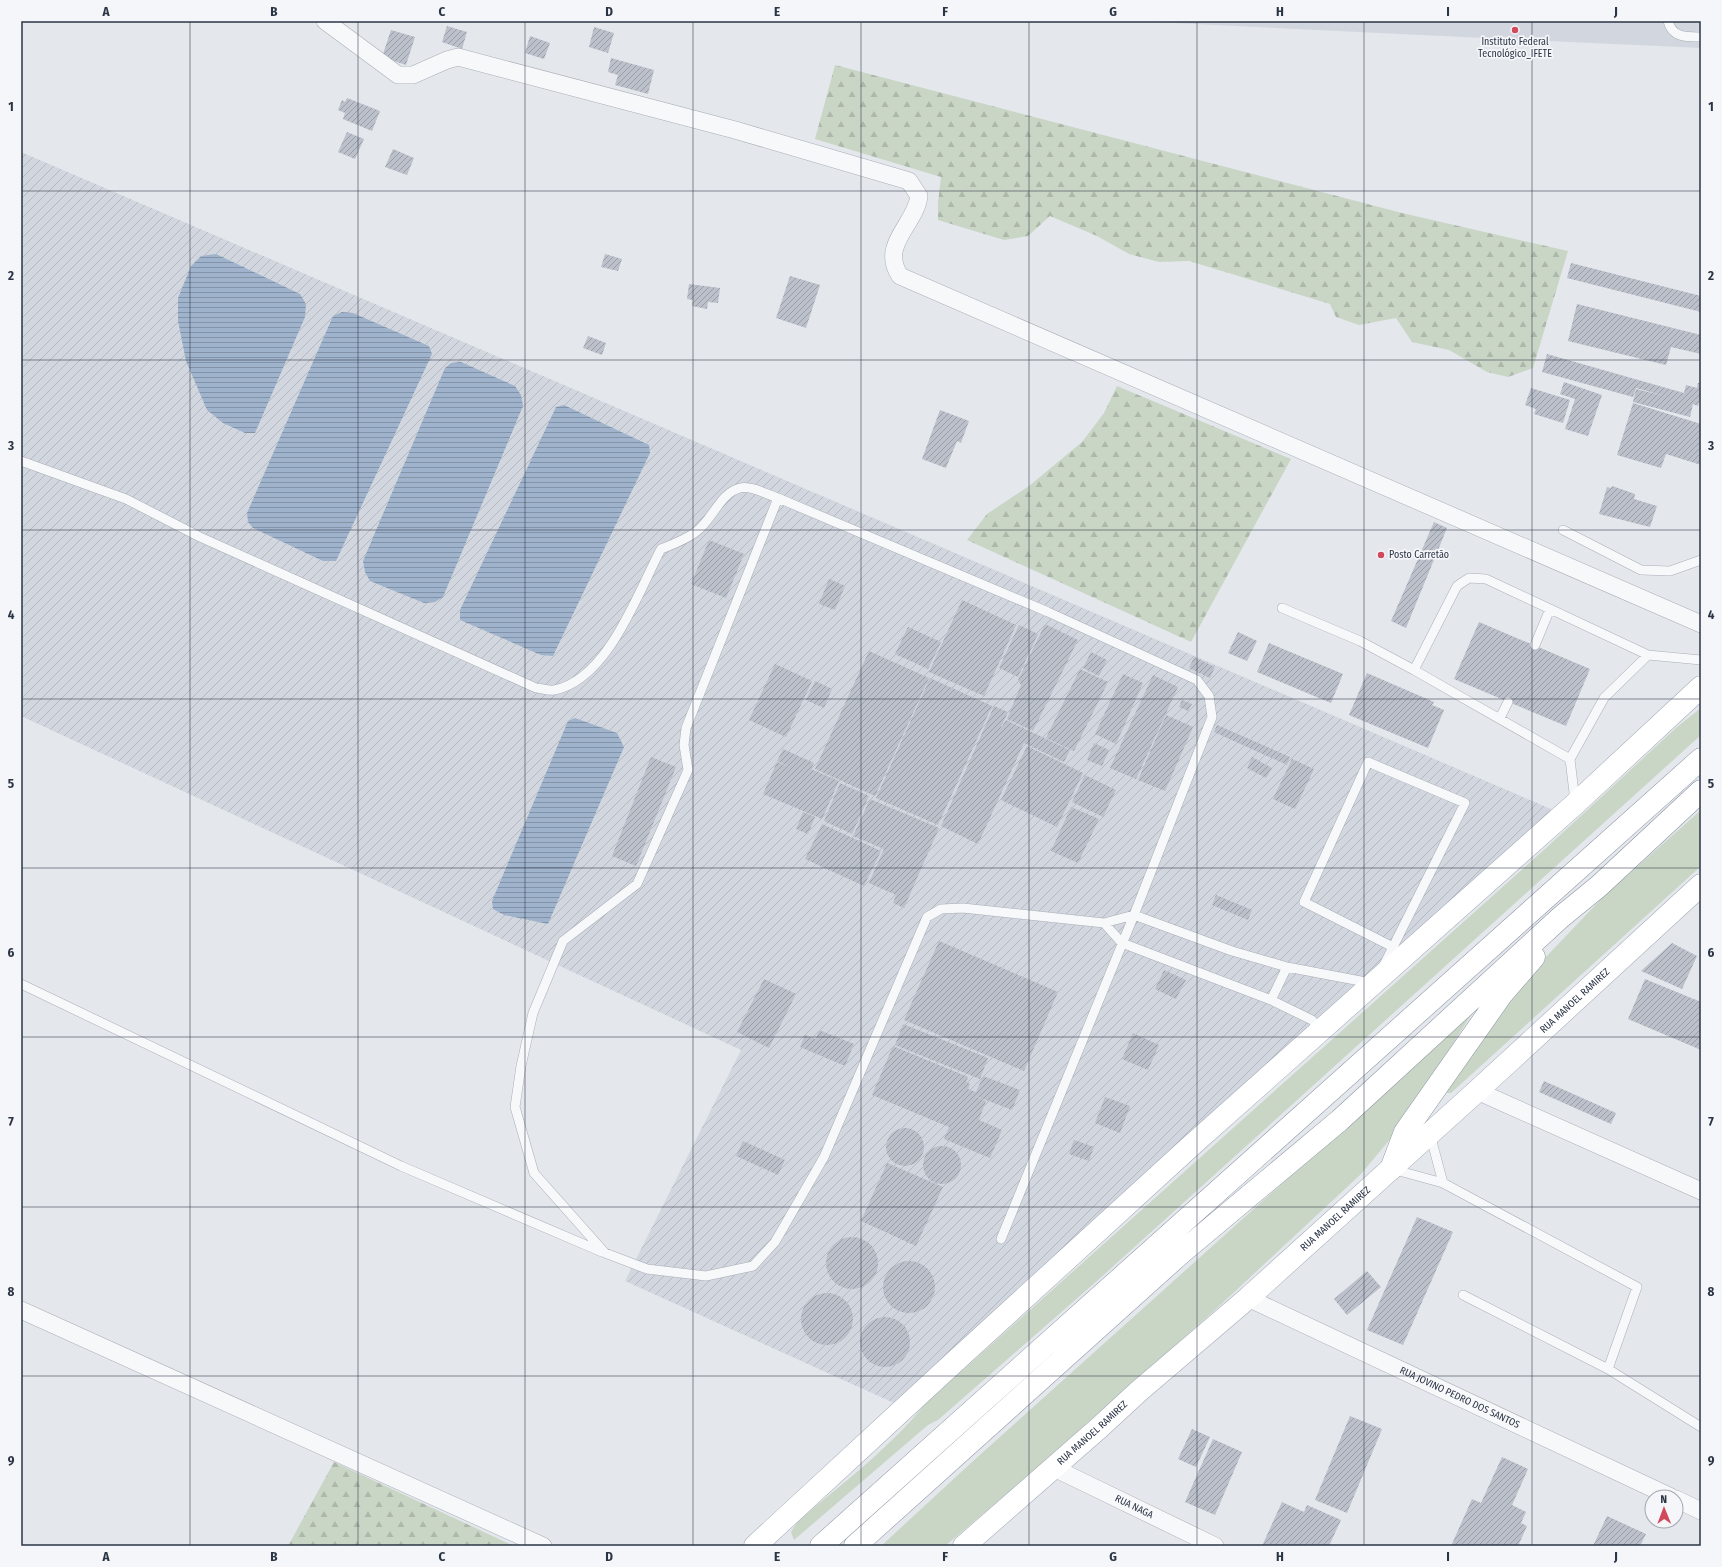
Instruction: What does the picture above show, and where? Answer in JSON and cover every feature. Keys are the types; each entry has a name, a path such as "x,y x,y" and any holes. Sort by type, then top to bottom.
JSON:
{"main road":[{"path":"756,1546 950,1366 1320,1030 1375,984 1575,804 1701,687"},
{"path":"821,1546 1701,759"},
{"path":"855,1546 1181,1253 1340,1120 1561,917 1599,886 1701,791"},
{"name":"RUA MANOEL RAMIREZ","path":"964,1546 1054,1468 1139,1391 1248,1298 1697,893"},
{"path":"1391,1169 1405,1132 1502,994 1558,931 1561,917"}],"street":[{"path":"325,21 398,74 413,75 447,60 458,57 735,130 909,181 919,196 918,205 895,243 895,269 900,276 1701,624"},
{"path":"1477,1091 1701,1191"},
{"name":"RUA JOVINO PEDRO DOS SANTOS","path":"1248,1298 1654,1489"},
{"path":"21,1310 543,1546"},
{"name":"RUA NAGA","path":"1054,1468 1215,1546"},
{"path":"1684,1503 1701,1511"}],"lane":[{"path":"1668,21 1670,28 1674,33 1685,36 1701,37"},
{"path":"21,461 126,499 200,537 536,688 553,690 573,682 591,670 618,636 661,549 678,543 698,531 729,493 741,487 757,490 778,498 1048,612 1196,680 1209,696 1212,716 1134,915 1001,1239"},
{"path":"605,1253 534,1173 515,1107 521,1066 533,1013 563,941 637,884 688,770 684,745 686,728 778,498"},
{"path":"1563,530 1641,570 1670,571 1701,560"},
{"path":"1414,670 1457,586 1469,578 1486,579 1648,655 1701,660"},
{"path":"1282,608 1360,641 1570,758"},
{"path":"1535,645 1550,609"},
{"path":"1575,804 1570,758 1604,698 1648,655"},
{"path":"1500,718 1508,702"},
{"path":"21,984 401,1166 605,1253 647,1270 706,1276 752,1266 775,1242 824,1157 927,917 941,909 963,908 1104,923 1134,915 1232,951 1287,967 1375,984 1465,803 1368,762 1304,902 1393,947"},
{"path":"1104,923 1122,943 1271,1000 1312,1020 1320,1030"},
{"path":"1271,1000 1287,967"},
{"path":"1430,1134 1443,1183"},
{"path":"1391,1169 1443,1183 1637,1287 1608,1369"},
{"path":"1463,1295 1608,1369 1701,1427"}],"shaded area":[{"name":"Instituto Federal Tecnológico_IFETE","path":"1132,21 1701,21 1701,48 1526,40"},
{"path":"21,152 1551,809 1409,963 1386,957 894,1403 625,1281 741,1050 21,716"}],"green space":[{"path":"835,65 1402,213 1568,251 1533,368 1508,377 1487,372 1449,350 1412,342 1396,318 1359,325 1336,317 1330,304 1189,261 1159,262 1129,254 1097,236 1050,216 1028,236 1004,240 938,220 941,177 815,139"},
{"path":"1117,386 1291,459 1191,642 967,540 987,514 1029,486 1082,442 1104,413"},
{"path":"1701,708 1701,735 1098,1280 938,1420 928,1425 794,1540 791,1532 798,1521 881,1450 926,1403 1545,849 1677,727"},
{"path":"1701,810 1701,866 1451,1093 1447,1093 1448,1089 1525,979 1603,897"},
{"path":"1473,1012 1397,1131 1361,1174 1216,1309 1016,1486 945,1546 881,1546 971,1463"},
{"path":"334,1462 514,1546 288,1546"}],"water":[{"path":"216,254 300,294 306,304 305,317 255,433 245,433 223,423 207,410 186,361 178,321 178,298 191,266 201,256"},
{"path":"342,312 353,313 429,346 432,354 336,561 323,561 253,528 248,522 247,513 333,316"},
{"path":"461,362 515,386 521,395 523,406 443,597 435,602 424,603 370,581 365,572 363,561 445,368 451,363"},
{"path":"564,405 649,445 650,453 553,656 541,655 460,620 460,610 556,407"},
{"path":"575,718 617,733 624,747 548,924 504,915 493,909 492,901 568,721"}],"building":[{"path":"447,26 467,32 462,49 442,42"},
{"path":"594,27 614,33 608,53 589,47"},
{"path":"391,30 415,37 406,65 382,57"},
{"path":"530,36 550,43 544,59 525,53"},
{"path":"611,58 654,70 648,94 615,85 618,75 608,72"},
{"path":"347,98 380,111 372,131 343,119 345,113 338,110 342,100 345,102"},
{"path":"347,132 364,139 355,159 338,152"},
{"path":"393,149 414,158 407,175 385,167"},
{"path":"605,254 622,259 618,271 601,267"},
{"path":"1571,263 1701,296 1701,312 1567,278"},
{"path":"790,276 820,285 806,328 776,318"},
{"path":"689,284 720,288 718,303 708,302 707,309 692,306 693,300 687,299"},
{"path":"1577,304 1701,335 1701,354 1671,347 1666,365 1568,341"},
{"path":"588,336 606,343 602,355 583,348"},
{"path":"1547,354 1684,393 1686,385 1697,388 1698,383 1701,383 1701,395 1698,406 1693,404 1690,417 1633,402 1636,389 1665,396 1636,388 1633,397 1542,372"},
{"path":"1564,382 1602,395 1588,436 1565,429 1575,399 1560,394"},
{"path":"1531,388 1570,400 1563,423 1534,414 1536,409 1525,405"},
{"path":"1633,403 1701,424 1701,465 1666,454 1661,468 1617,455"},
{"path":"940,410 969,421 961,443 957,441 946,468 922,459"},
{"path":"1612,486 1635,494 1634,499 1657,506 1650,527 1599,514 1607,487 1611,488"},
{"path":"1434,522 1447,528 1406,628 1391,621"},
{"path":"709,540 744,554 726,598 691,584"},
{"path":"829,579 845,586 835,610 819,604"},
{"path":"962,600 1016,625 984,696 929,672"},
{"path":"1479,622 1590,669 1566,726 1454,679"},
{"path":"1045,624 1078,640 1033,731 1007,719 1021,685 1018,680"},
{"path":"1019,625 1038,634 1018,677 999,668"},
{"path":"908,627 941,642 928,669 895,654"},
{"path":"1238,632 1257,641 1247,661 1228,653"},
{"path":"1269,643 1343,674 1331,703 1257,672"},
{"path":"869,651 929,678 875,796 815,769"},
{"path":"1091,652 1107,660 1099,676 1083,668"},
{"path":"1194,657 1215,667 1210,678 1189,668"},
{"path":"775,664 812,681 786,737 749,720"},
{"path":"1080,669 1108,682 1074,751 1046,738"},
{"path":"1367,673 1434,702 1432,705 1444,710 1428,748 1349,715"},
{"path":"1123,674 1143,683 1116,744 1095,734"},
{"path":"1153,675 1178,687 1136,779 1110,768"},
{"path":"930,678 992,706 938,825 876,798"},
{"path":"815,681 832,689 824,708 806,700"},
{"path":"1182,700 1192,704 1188,711 1179,707"},
{"path":"994,706 1008,712 999,732 1006,720 1070,750 1064,762 1024,743 978,844 941,826"},
{"path":"1166,715 1193,727 1165,791 1138,780"},
{"path":"1217,725 1290,757 1287,765 1214,732"},
{"path":"1094,743 1109,750 1102,766 1087,760"},
{"path":"1027,746 1083,773 1057,827 1001,800"},
{"path":"783,749 814,763 811,769 839,781 822,819 763,794 777,762 790,767 777,761"},
{"path":"651,757 676,767 636,866 612,856"},
{"path":"1252,757 1272,768 1266,778 1247,768"},
{"path":"1292,759 1314,769 1295,809 1273,799"},
{"path":"1085,775 1116,790 1103,817 1072,802"},
{"path":"840,783 869,796 852,834 824,821"},
{"path":"870,799 939,828 904,908 893,903 896,895 869,883 884,849 853,836"},
{"path":"1071,807 1099,819 1078,863 1051,851"},
{"path":"803,812 815,817 808,834 796,829"},
{"path":"822,824 881,851 864,886 805,859"},
{"path":"1216,895 1252,910 1248,920 1212,905"},
{"path":"939,941 1058,992 1024,1071 904,1020"},
{"path":"1672,943 1697,956 1682,989 1641,971"},
{"path":"1164,970 1186,980 1176,999 1155,989"},
{"path":"764,979 796,994 769,1048 737,1032"},
{"path":"1645,979 1701,1002 1701,1050 1628,1019"},
{"path":"903,1024 988,1058 980,1079 895,1045"},
{"path":"819,1030 854,1044 845,1066 800,1047 805,1035 816,1039"},
{"path":"1133,1033 1159,1045 1148,1070 1122,1059"},
{"path":"893,1046 968,1077 966,1082 970,1084 968,1089 976,1092 983,1076 1020,1090 1012,1110 973,1095 986,1101 979,1120 1002,1130 990,1158 944,1139 949,1127 872,1095"},
{"path":"1544,1081 1616,1113 1611,1124 1539,1092"},
{"path":"1105,1097 1130,1106 1120,1133 1095,1123"},
{"path":"901,1128 909,1128 916,1131 921,1136 924,1147 921,1158 916,1163 909,1166 901,1166 894,1163 889,1158 886,1151 886,1143 889,1136 894,1131"},
{"path":"1074,1140 1094,1147 1089,1161 1069,1154"},
{"path":"743,1141 785,1160 778,1175 736,1156"},
{"path":"938,1146 946,1146 953,1149 958,1154 961,1165 958,1176 953,1181 946,1184 938,1184 931,1181 926,1176 923,1169 923,1161 926,1154 931,1149"},
{"path":"887,1163 943,1187 916,1246 861,1221"},
{"path":"1417,1217 1453,1232 1403,1345 1367,1330"},
{"path":"847,1237 857,1237 871,1244 878,1258 878,1268 871,1282 857,1289 847,1289 837,1285 830,1278 826,1268 826,1258 830,1248 837,1241"},
{"path":"909,1261 923,1265 931,1273 935,1287 931,1301 923,1309 909,1313 895,1309 887,1301 883,1287 887,1273 895,1265"},
{"path":"1367,1271 1381,1287 1347,1315 1334,1299"},
{"path":"822,1293 832,1293 841,1297 849,1305 853,1314 853,1324 849,1333 841,1341 832,1345 822,1345 813,1341 805,1333 801,1324 801,1314 805,1305 813,1297"},
{"path":"880,1317 890,1317 903,1324 910,1337 910,1347 903,1360 890,1367 880,1367 871,1363 864,1356 860,1347 860,1337 864,1328 871,1321"},
{"path":"1350,1416 1382,1429 1347,1513 1315,1500"},
{"path":"1192,1429 1210,1437 1196,1467 1178,1459"},
{"path":"1213,1439 1242,1452 1215,1515 1185,1502"},
{"path":"1502,1457 1528,1469 1512,1505 1526,1512 1521,1523 1527,1526 1518,1546 1451,1546 1472,1499 1481,1503"},
{"path":"1282,1502 1304,1512 1307,1505 1341,1520 1329,1546 1262,1546"},
{"path":"1607,1516 1646,1534 1640,1546 1593,1546"}],"place":[{"name":"Instituto Federal Tecnológico_IFETE","path":"1515,30"},
{"name":"Posto Carretão","path":"1381,555"}]}
